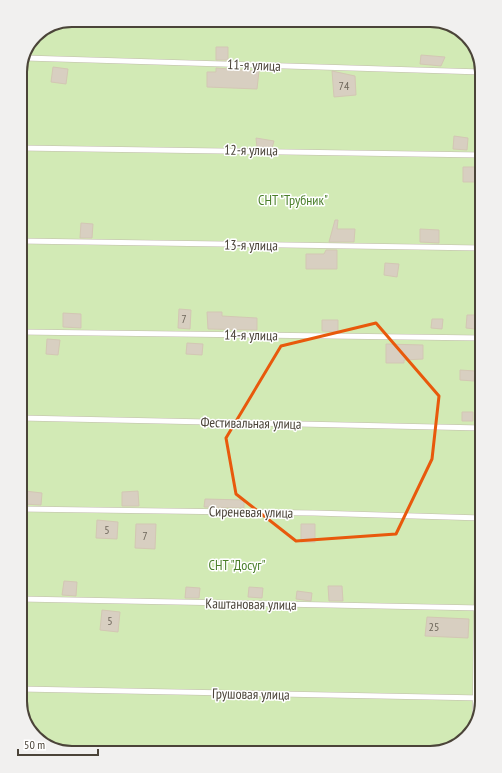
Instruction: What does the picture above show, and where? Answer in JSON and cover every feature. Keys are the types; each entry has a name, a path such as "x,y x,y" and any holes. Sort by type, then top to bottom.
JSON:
{"lane":[{"name":"11-я улица","path":"29,58 475,72"},
{"name":"12-я улица","path":"27,148 475,155"},
{"name":"13-я улица","path":"27,242 475,248"},
{"name":"14-я улица","path":"27,332 475,338"},
{"name":"Фестивальная улица","path":"27,418 475,428"},
{"name":"Сиреневая улица","path":"27,509 314,513 475,518"},
{"name":"Каштановая улица","path":"27,599 475,608"},
{"name":"Грушовая улица","path":"27,689 475,698"}],"highlighted area":[{"path":"376,323 439,396 432,459 396,534 296,541 236,494 226,438 281,346"}],"green space":[{"path":"433,27 445,29 460,38 470,52 475,66 475,707 470,721 464,731 445,744 430,746 69,746 57,744 42,735 29,716 27,701 27,69 30,55 40,40 55,30 63,28"}],"building":[{"path":"216,47 228,47 228,60 216,60"},
{"path":"421,55 445,57 441,66 420,64"},
{"path":"53,67 68,69 66,84 51,82"},
{"path":"216,68 259,71 257,89 207,87 207,72 216,72"},
{"path":"332,71 355,76 356,95 334,97"},
{"path":"454,136 468,138 467,150 453,149"},
{"path":"256,138 274,141 272,148 257,148"},
{"path":"463,167 475,167 475,182 463,182"},
{"path":"335,220 338,220 337,229 355,229 354,242 329,242"},
{"path":"81,223 93,224 92,238 80,238"},
{"path":"420,229 439,230 439,243 420,242"},
{"path":"326,250 337,250 337,269 306,269 306,254 324,254"},
{"path":"385,263 399,264 397,277 384,275"},
{"path":"179,309 191,310 190,329 178,328"},
{"path":"207,312 222,312 222,316 257,318 257,330 208,329"},
{"path":"63,313 81,314 81,328 63,327"},
{"path":"467,315 475,315 475,329 466,328"},
{"path":"432,319 443,319 442,329 431,328"},
{"path":"322,320 338,320 338,332 322,331"},
{"path":"47,339 60,340 58,355 46,354"},
{"path":"187,343 203,344 202,355 186,354"},
{"path":"386,344 423,345 423,359 404,360 404,363 386,363"},
{"path":"460,370 475,371 474,381 460,380"},
{"path":"462,412 473,412 473,421 462,421"},
{"path":"27,491 42,493 41,505 27,504"},
{"path":"138,491 139,506 122,506 122,492"},
{"path":"205,499 244,500 244,508 204,507"},
{"path":"97,520 118,522 117,539 96,538"},
{"path":"136,524 156,524 155,549 135,548"},
{"path":"301,524 315,524 315,542 301,542"},
{"path":"64,581 77,582 76,596 62,595"},
{"path":"328,586 342,586 343,601 329,601"},
{"path":"186,587 200,588 199,598 185,598"},
{"path":"249,587 263,588 262,598 248,597"},
{"path":"297,591 312,593 311,601 296,599"},
{"path":"102,610 120,612 118,632 100,630"},
{"path":"427,617 469,619 468,638 425,636"}],"park label":[{"name":"СНТ \"Трубник\"","path":"293,200"},
{"name":"СНТ \"Досуг\"","path":"237,565"}]}
